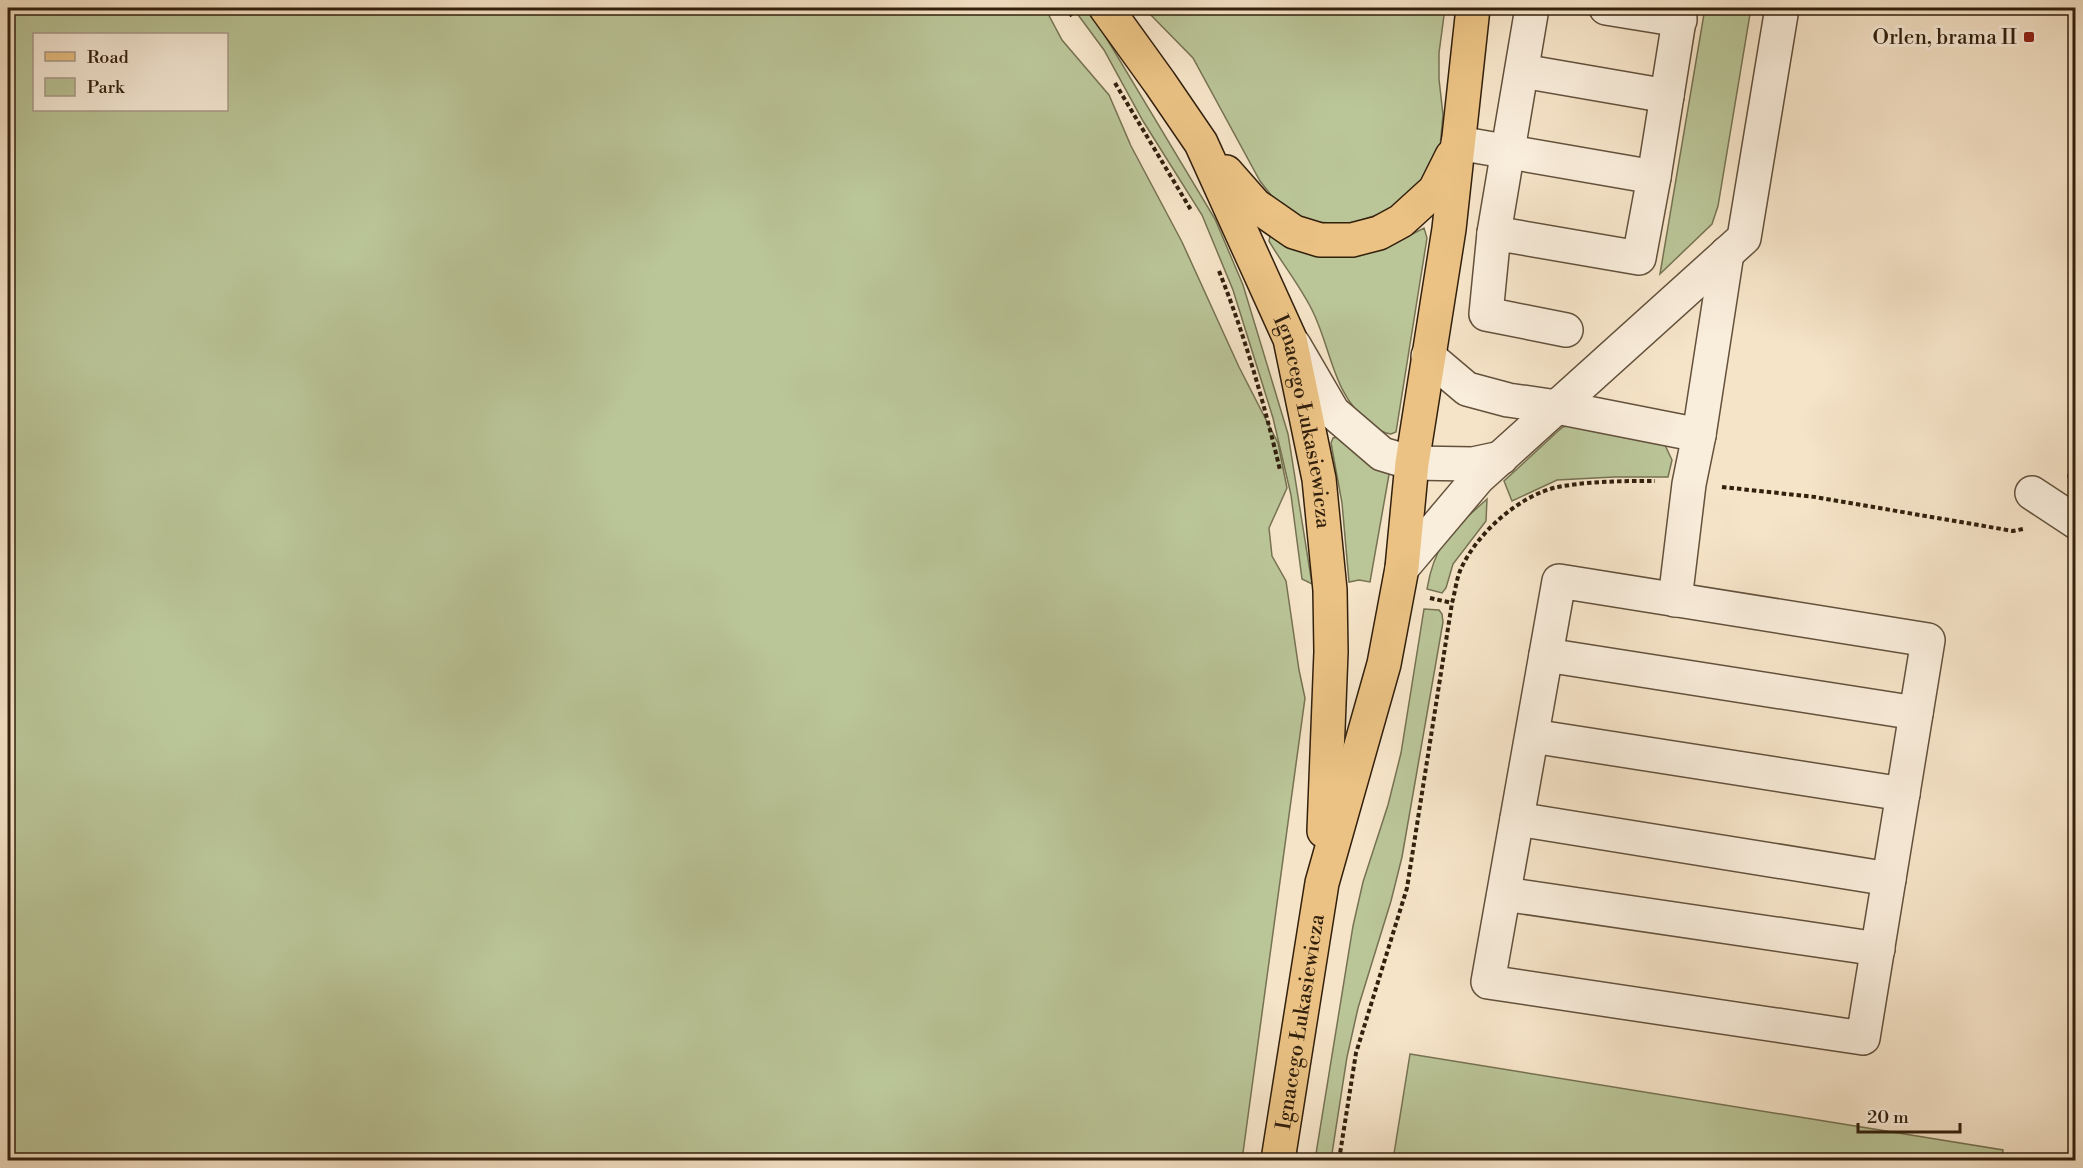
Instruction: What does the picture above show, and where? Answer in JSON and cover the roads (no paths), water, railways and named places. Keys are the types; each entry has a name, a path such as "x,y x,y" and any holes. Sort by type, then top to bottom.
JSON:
{"main road":[{"name":"Ignacego Łukasiewicza","path":"1106,8 1201,143 1290,339 1319,479 1330,590 1331,652 1322,884"},
{"name":"Ignacego Łukasiewicza","path":"1278,1161 1322,884 1384,664 1399,579 1412,463 1449,230 1473,8"},
{"path":"1201,143 1255,205 1294,232 1320,240 1352,240 1379,233 1401,221 1435,190 1458,143"}],"lane":[{"path":"1532,8 1494,233 1486,314 1566,330"},
{"path":"1494,233 1639,258 1681,14 1606,8"},
{"path":"1399,579 1478,478 1744,238 1782,8"},
{"path":"1522,71 1667,96"},
{"path":"1458,143 1654,177"},
{"path":"1675,600 1689,484 1699,435 1727,253"},
{"path":"1290,339 1333,412 1382,454 1412,463 1473,464 1501,458"},
{"path":"1428,356 1467,389 1508,400 1557,407 1699,435"},
{"path":"1559,580 1675,600 1928,640 1863,1038 1488,982 1559,580"},
{"path":"1546,655 1916,713"},
{"path":"1532,736 1903,794"},
{"path":"1517,819 1889,879"},
{"path":"1504,894 1878,949"}],"place":[{"name":"Orlen, brama II","path":"2029,37"}]}
